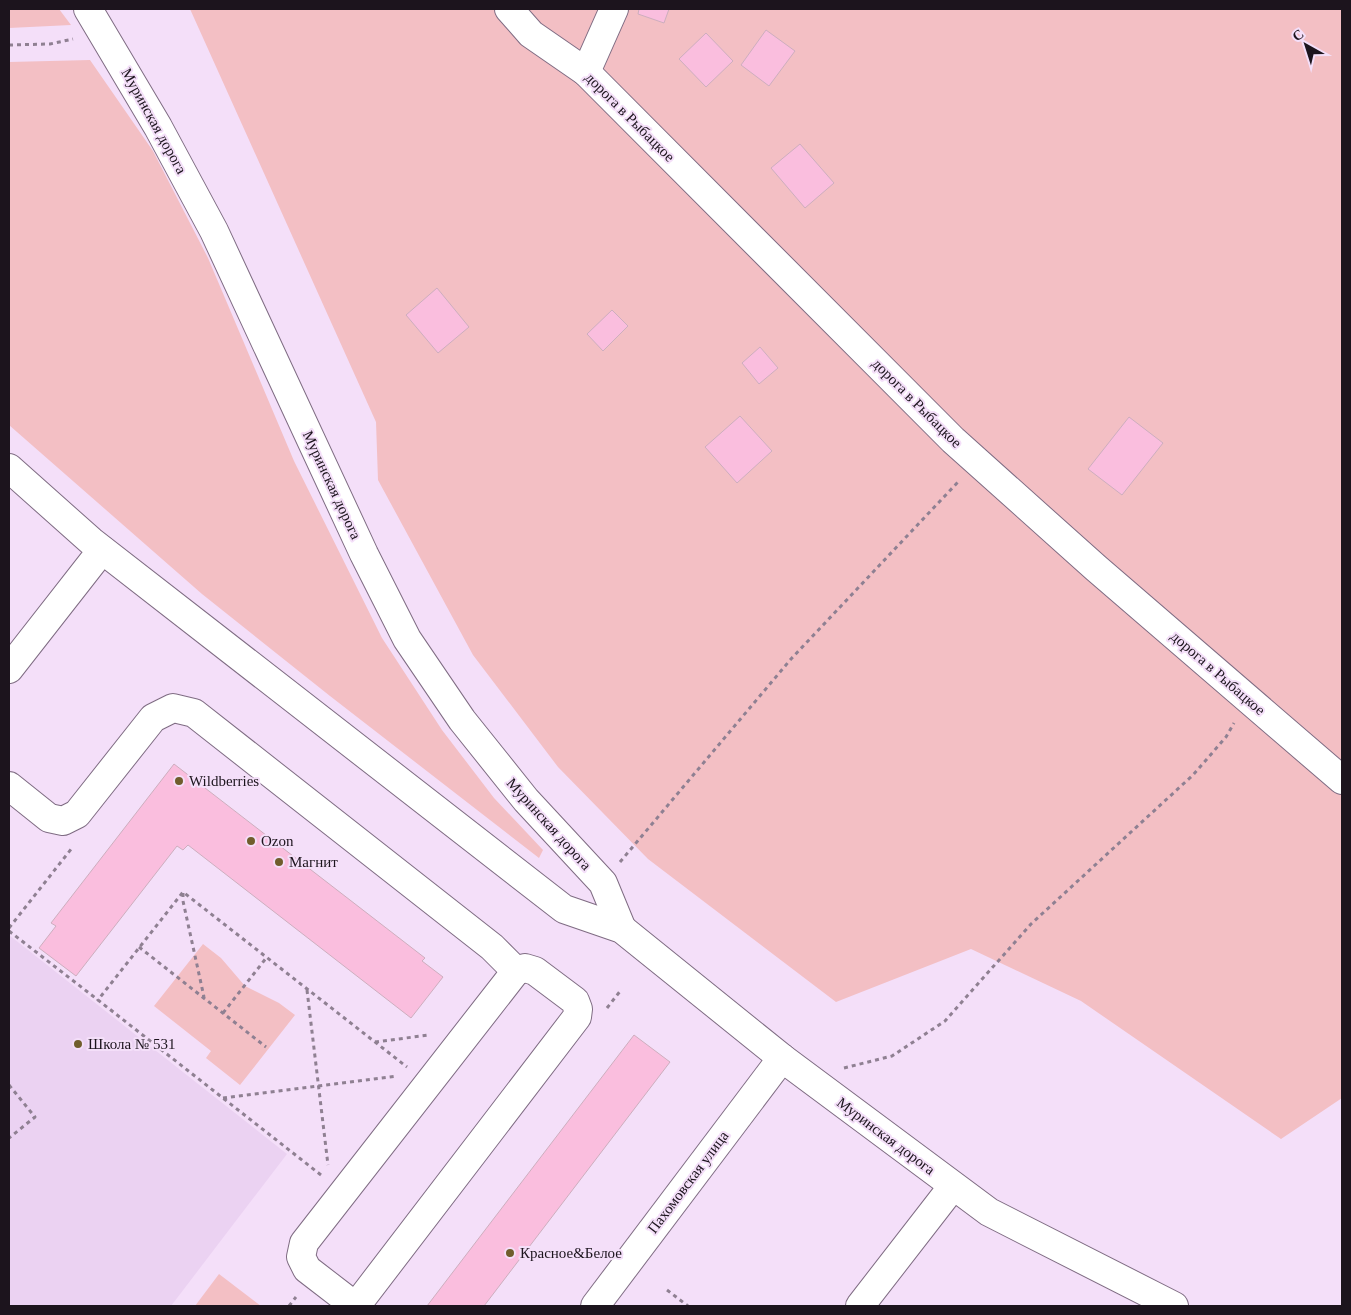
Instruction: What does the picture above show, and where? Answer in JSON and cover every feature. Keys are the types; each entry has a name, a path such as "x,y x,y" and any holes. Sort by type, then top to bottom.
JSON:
{"street":[{"name":"Муринская дорога","path":"88,9 158,127 214,231 364,554 407,639 462,720 514,786 602,884 622,929"},
{"name":"дорога в Рыбацкое","path":"509,9 531,34 586,72 953,440 1096,568 1342,780"},
{"path":"586,72 614,9"},
{"name":"Муринская дорога","path":"9,468 102,550 564,909 622,929 782,1058 989,1212 1174,1306"},
{"path":"9,668 102,550"},
{"path":"9,786 49,818 63,821 77,814 153,718 173,708 194,713 484,941 516,971"},
{"path":"526,968 535,971 575,1001 578,1009 577,1017 356,1306 307,1269 301,1257 304,1243 516,971 526,968"},
{"name":"Пахомовская улица","path":"595,1306 782,1058"},
{"path":"860,1306 953,1186"}],"path":[{"path":"9,45 50,44 82,37"},
{"path":"602,884 791,659 977,462"},
{"path":"835,1067 844,1068 892,1056 945,1021 1031,924 1192,775 1226,737 1248,699"},
{"path":"73,847 9,930 322,1176"},
{"path":"98,1000 183,892"},
{"path":"183,892 409,1068"},
{"path":"183,892 183,902 204,998"},
{"path":"139,947 266,1047"},
{"path":"223,1013 267,957"},
{"path":"307,989 329,1173"},
{"path":"375,1042 438,1034"},
{"path":"222,1098 406,1075"},
{"path":"9,1085 35,1118 9,1138"},
{"path":"667,1290 688,1306"}],"shaded area":[{"path":"9,9 59,9 71,25 9,28"},
{"path":"190,9 1342,9 1342,1098 1281,1139 1081,1001 971,949 836,1002 648,859 558,767 473,655 378,480 376,422"},
{"path":"90,60 153,151 208,258 294,461 382,638 442,730 494,798 543,850 539,858 202,594 9,425 9,62"},
{"name":"Школа № 531","path":"9,935 287,1154 171,1306 9,1306"},
{"path":"203,944 221,958 245,986 279,1003 295,1015 240,1085 206,1058 211,1051 154,1006"},
{"path":"219,1274 261,1306 195,1306"}],"building":[{"path":"639,9 669,9 664,23 638,14"},
{"path":"766,30 795,51 769,86 741,65"},
{"path":"706,33 733,61 706,87 679,59"},
{"path":"800,144 834,183 805,208 771,168"},
{"path":"437,288 469,327 438,353 406,315"},
{"path":"612,310 628,326 603,351 587,334"},
{"path":"760,347 778,368 759,384 742,363"},
{"path":"740,416 772,451 737,483 705,447"},
{"path":"1129,417 1163,443 1122,495 1088,469"},
{"path":"174,764 425,958 422,961 443,977 411,1018 188,845 183,850 177,846 76,976 39,948 56,926 51,923"},
{"path":"634,1035 670,1062 484,1306 427,1306"}],"place":[{"name":"Wildberries","path":"179,781"},
{"name":"Ozon","path":"251,841"},
{"name":"Магнит","path":"279,862"},
{"name":"Школа № 531","path":"78,1044"},
{"name":"Красное&Белое","path":"510,1253"}]}
